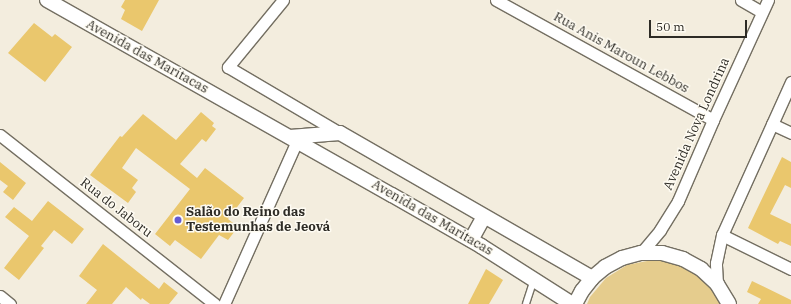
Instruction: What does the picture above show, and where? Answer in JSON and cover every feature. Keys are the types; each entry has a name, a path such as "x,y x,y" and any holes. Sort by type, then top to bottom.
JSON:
{"street":[{"name":"Avenida das Maritacas","path":"47,0 295,138 471,240 572,304"},
{"name":"Avenida das Maritacas","path":"283,0 228,67 484,217 592,278"},
{"name":"Rua Anis Maroun Lebbos","path":"496,0 712,120"},
{"path":"741,0 762,12"},
{"name":"Avenida Nova Londrina","path":"641,254 660,230 678,201 712,120 768,0"},
{"path":"717,284 716,263 722,235 791,82"},
{"path":"772,124 791,133"},
{"path":"224,304 295,138 340,133"},
{"name":"Rua do Jaboru","path":"0,135 216,304"},
{"path":"471,240 484,217"},
{"path":"722,235 791,268"},
{"path":"576,304 582,291 592,278 605,267 622,258 641,254 662,254 683,259 702,269 717,284 728,304"},
{"path":"0,296 10,304"}],"lane":[{"path":"526,304 534,279"}],"shaded area":[{"path":"652,260 676,263 699,274 717,292 723,304 587,304 590,297 606,278 627,265"}],"building":[{"path":"125,0 159,0 142,31 121,19 125,10 121,7"},
{"path":"34,23 52,37 55,34 72,47 45,82 8,53"},
{"path":"201,112 214,123 212,126 216,129 206,142 202,139 180,164 197,178 205,168 244,198 228,219 238,227 228,240 219,235 201,259 175,240 170,246 155,234 190,189 136,148 122,168 138,180 132,188 136,192 128,203 90,175 120,136 122,137 143,114 176,140"},
{"path":"782,157 791,162 791,188 785,185 770,214 791,224 791,246 780,241 778,244 748,228"},
{"path":"0,162 26,183 13,200 3,192 8,186 0,180"},
{"path":"48,201 84,229 72,244 54,230 41,246 44,248 19,280 4,268 29,236 5,217 14,207 32,221"},
{"path":"103,244 159,289 164,282 178,293 169,304 150,304 142,298 141,300 126,287 112,304 86,304 97,290 79,276"},
{"path":"486,269 503,280 489,304 468,304"},
{"path":"752,281 791,300 791,304 758,304 761,299 747,292"}],"place":[{"name":"Salão do Reino das Testemunhas de Jeová","path":"178,220"}]}
